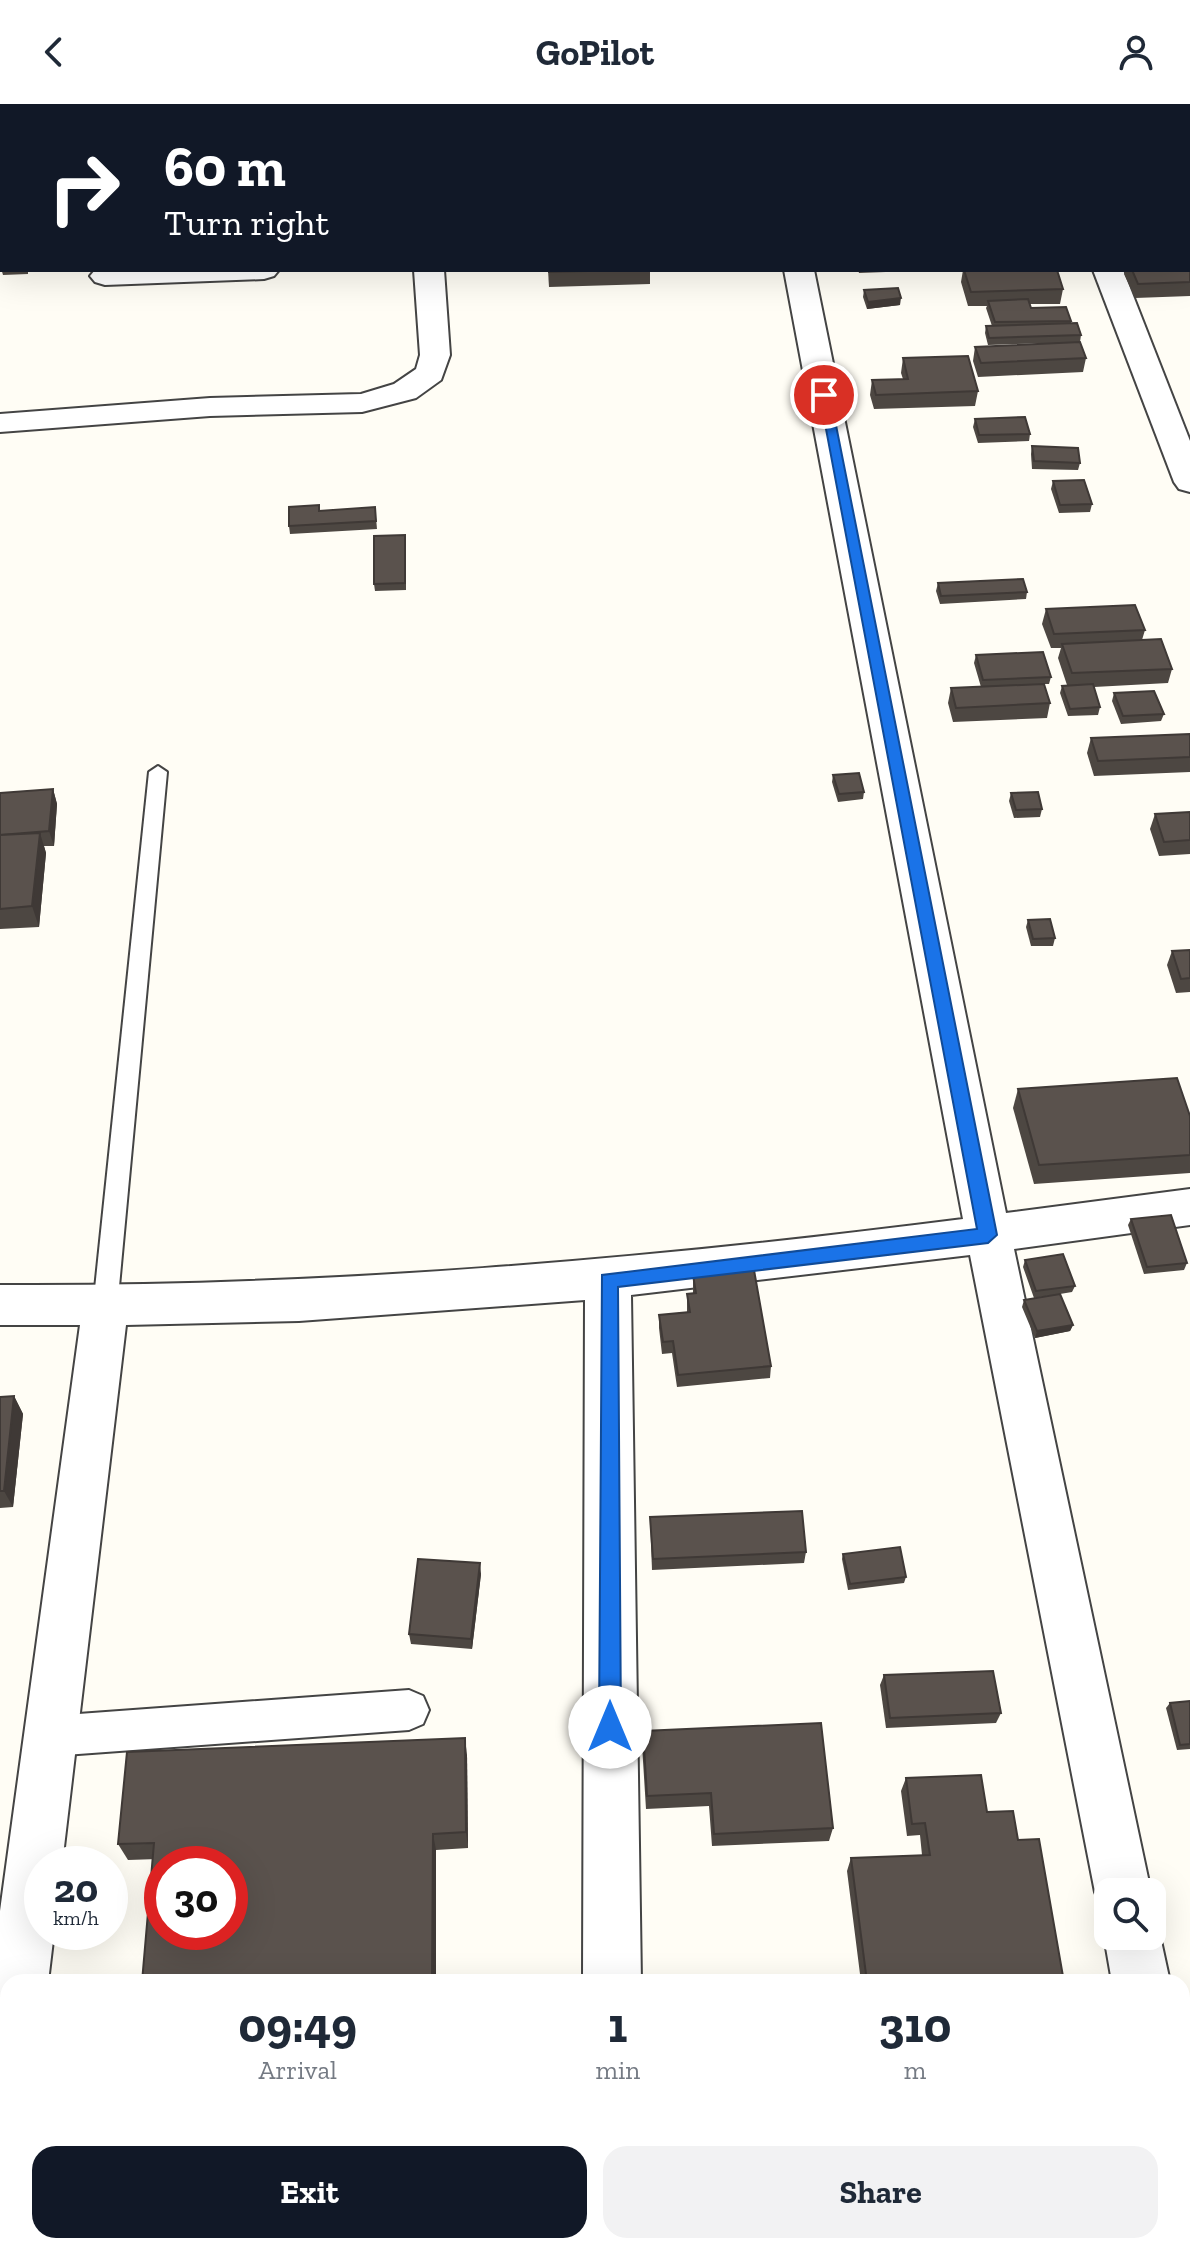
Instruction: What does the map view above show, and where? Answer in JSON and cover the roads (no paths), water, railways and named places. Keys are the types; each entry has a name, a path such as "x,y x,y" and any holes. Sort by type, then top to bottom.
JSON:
{"street":[{"path":"105,276 211,272"},
{"path":"0,423 210,407 362,403 405,391 430,373 435,355 429,272"},
{"path":"799,272 988,1235 1120,1878"},
{"path":"1109,272 1190,482"},
{"path":"0,1305 105,1308 365,1297 608,1281 1190,1207"},
{"path":"608,1281 612,1974"},
{"path":"20,1974 105,1308"},
{"path":"51,1736 409,1710"},
{"path":"1135,1950 1139,1974"}],"lane":[{"path":"105,1308 158,772"}]}
